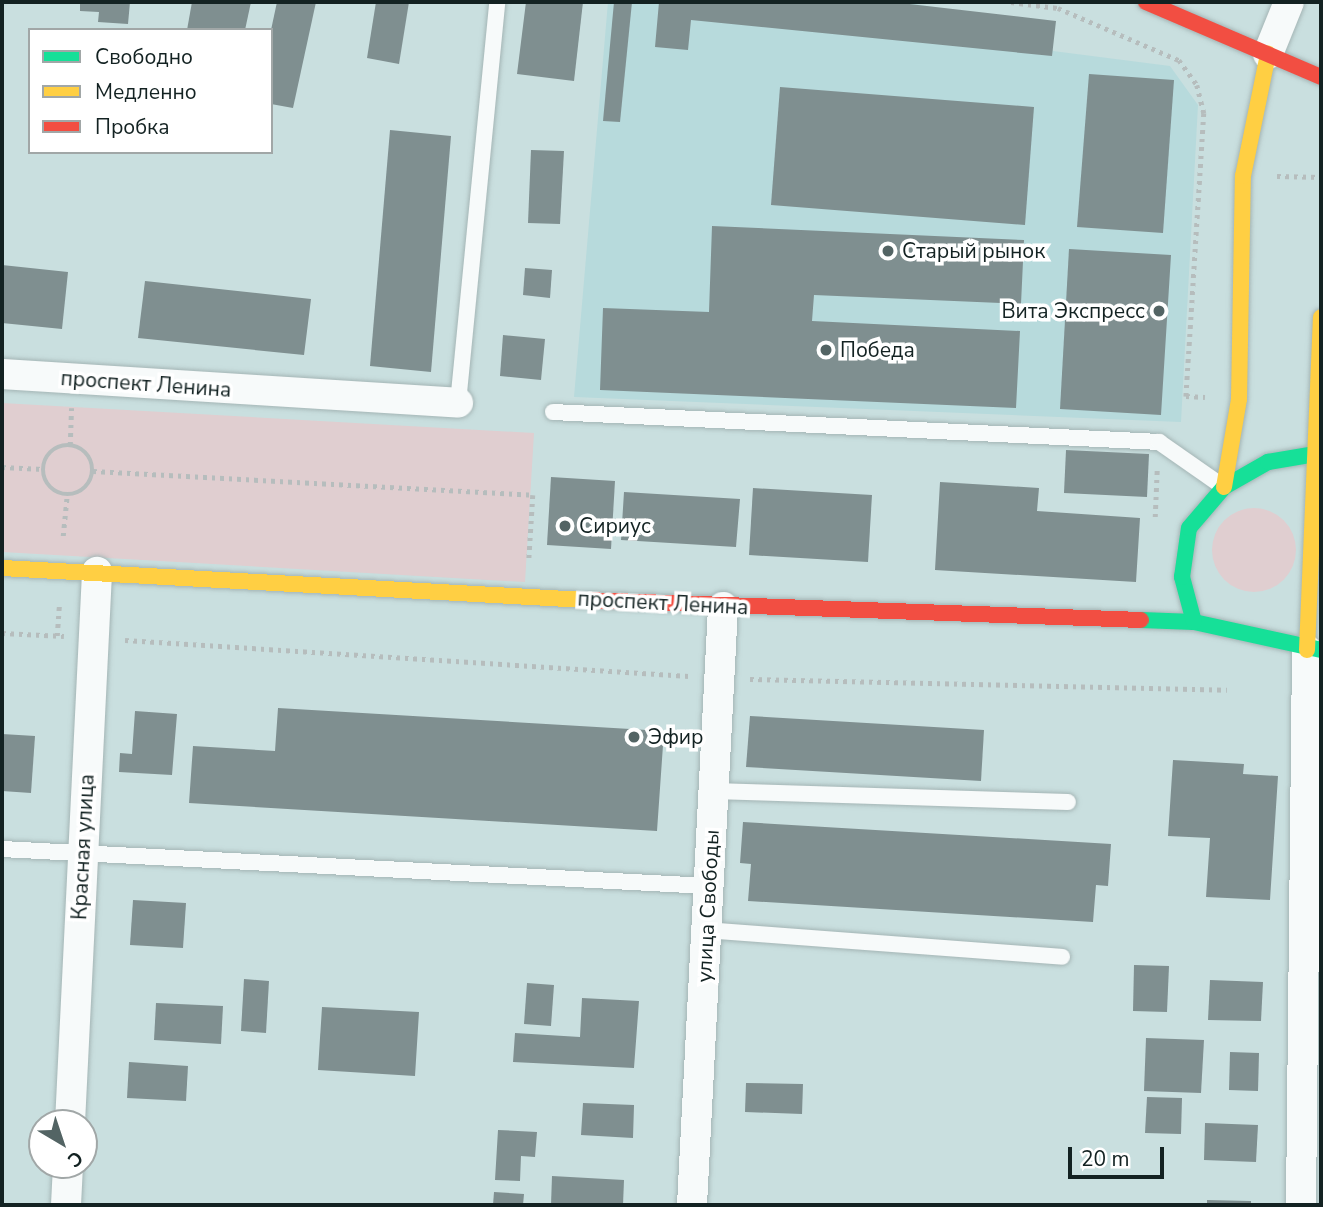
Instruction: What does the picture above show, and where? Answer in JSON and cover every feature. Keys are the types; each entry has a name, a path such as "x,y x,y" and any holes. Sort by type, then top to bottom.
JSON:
{"street":[{"path":"1146,2 1321,77"},
{"path":"1224,487 1239,399 1243,176 1268,54 1289,2"},
{"path":"1301,1205 1321,317"},
{"name":"проспект Ленина","path":"2,374 458,403"},
{"path":"1194,622 1182,577 1189,528 1224,487 1268,462 1319,453"},
{"name":"проспект Ленина","path":"2,568 723,607 1194,622 1314,650"},
{"name":"Красная улица","path":"71,1109 97,572"},
{"name":"улица Свободы","path":"692,1205 723,607"},
{"path":"66,1205 67,1179"}],"lane":[{"path":"458,403 498,2"},
{"path":"553,412 1159,442 1224,487"},
{"path":"714,791 1068,802"},
{"path":"2,849 709,886"},
{"path":"706,930 1062,957"}],"path":[{"path":"1011,2 1058,8 1179,60 1197,85 1204,113 1186,396"},
{"path":"69,445 87,453 93,471 84,489 67,495 50,487 43,469 51,452 69,445"},
{"path":"2,467 43,469"},
{"path":"93,471 533,495 528,596"},
{"path":"2,633 720,678 1227,690"}],"shaded area":[{"name":"Старый рынок","path":"608,2 902,2 1048,25 1053,51 1170,66 1198,105 1181,422 574,397"},
{"path":"2,403 534,433 525,582 2,552"},
{"path":"1246,508 1262,508 1278,515 1289,526 1296,542 1293,566 1284,580 1262,592 1246,592 1230,585 1219,574 1212,558 1212,542 1219,526 1230,515"}],"building":[{"path":"80,2 130,2 128,24 98,22 99,12 80,11"},
{"path":"192,2 251,2 245,28 187,28"},
{"path":"277,2 316,2 293,108 273,104 271,28"},
{"path":"376,2 409,2 399,64 367,58"},
{"path":"526,2 583,2 574,81 517,74"},
{"path":"614,2 632,2 620,122 603,121"},
{"path":"659,2 892,2 1056,21 1052,56 691,20 688,50 655,47"},
{"path":"1089,74 1174,80 1163,233 1077,227"},
{"path":"780,87 1034,107 1025,225 771,205"},
{"path":"390,130 451,136 431,372 370,366"},
{"path":"531,150 564,151 560,224 528,223"},
{"path":"712,226 1024,240 1021,304 814,295 812,321 1020,331 1016,408 600,390 603,308 709,312"},
{"path":"1069,249 1171,255 1161,415 1060,409"},
{"path":"2,265 68,272 62,329 2,323"},
{"path":"525,268 552,270 550,298 523,295"},
{"path":"145,281 311,299 304,355 138,338"},
{"path":"503,335 545,339 541,380 500,376"},
{"path":"1066,450 1149,454 1147,497 1064,493"},
{"path":"551,477 615,481 611,549 547,545"},
{"path":"940,482 1039,488 1037,511 1140,518 1136,582 935,570"},
{"path":"753,488 872,495 868,562 749,555"},
{"path":"624,492 740,499 736,547 621,540"},
{"path":"278,708 664,731 657,831 189,803 193,746 275,751"},
{"path":"135,711 177,714 172,775 119,772 120,753 132,754"},
{"path":"750,716 984,730 981,781 746,767"},
{"path":"2,734 35,736 31,793 2,791"},
{"path":"1173,760 1244,764 1243,774 1278,776 1270,900 1206,897 1210,838 1168,836"},
{"path":"743,822 1111,844 1108,886 1096,885 1093,922 748,901 751,864 740,863"},
{"path":"133,900 186,903 183,948 130,945"},
{"path":"1134,965 1169,966 1167,1012 1133,1011"},
{"path":"244,979 269,981 266,1033 241,1031"},
{"path":"1210,980 1263,982 1261,1021 1208,1020"},
{"path":"527,983 554,985 551,1026 524,1024"},
{"path":"582,998 639,1001 634,1068 513,1062 515,1033 580,1037"},
{"path":"156,1003 223,1006 221,1044 154,1040"},
{"path":"322,1007 419,1012 415,1076 318,1070"},
{"path":"1146,1038 1204,1040 1201,1093 1144,1091"},
{"path":"1230,1052 1259,1053 1258,1091 1229,1090"},
{"path":"129,1062 188,1066 186,1101 127,1098"},
{"path":"746,1083 803,1084 802,1114 745,1112"},
{"path":"1147,1097 1182,1098 1181,1134 1145,1133"},
{"path":"583,1103 634,1105 633,1138 581,1135"},
{"path":"1205,1123 1258,1125 1256,1162 1204,1160"},
{"path":"498,1130 537,1132 535,1157 521,1156 520,1181 495,1180"},
{"path":"552,1176 624,1180 623,1205 551,1205"},
{"path":"494,1192 524,1194 523,1205 493,1205"},
{"path":"1207,1200 1251,1201 1251,1205 1207,1205"}],"traffic: fast":[{"path":"1194,622 1182,577 1189,528 1224,487 1268,462 1321,453"},
{"path":"1141,620 1194,622 1321,650"}],"traffic: slow":[{"path":"1224,487 1239,399 1243,176 1268,54"},
{"path":"1307,650 1321,317"},
{"path":"2,568 586,600"}],"traffic: jam":[{"path":"1146,2 1321,77"},
{"path":"586,600 1141,620"}],"place":[{"name":"Старый рынок","path":"888,251"},
{"name":"Вита Экспресс","path":"1159,311"},
{"name":"Победа","path":"826,350"},
{"name":"Сириус","path":"565,526"},
{"name":"Эфир","path":"634,737"}]}
